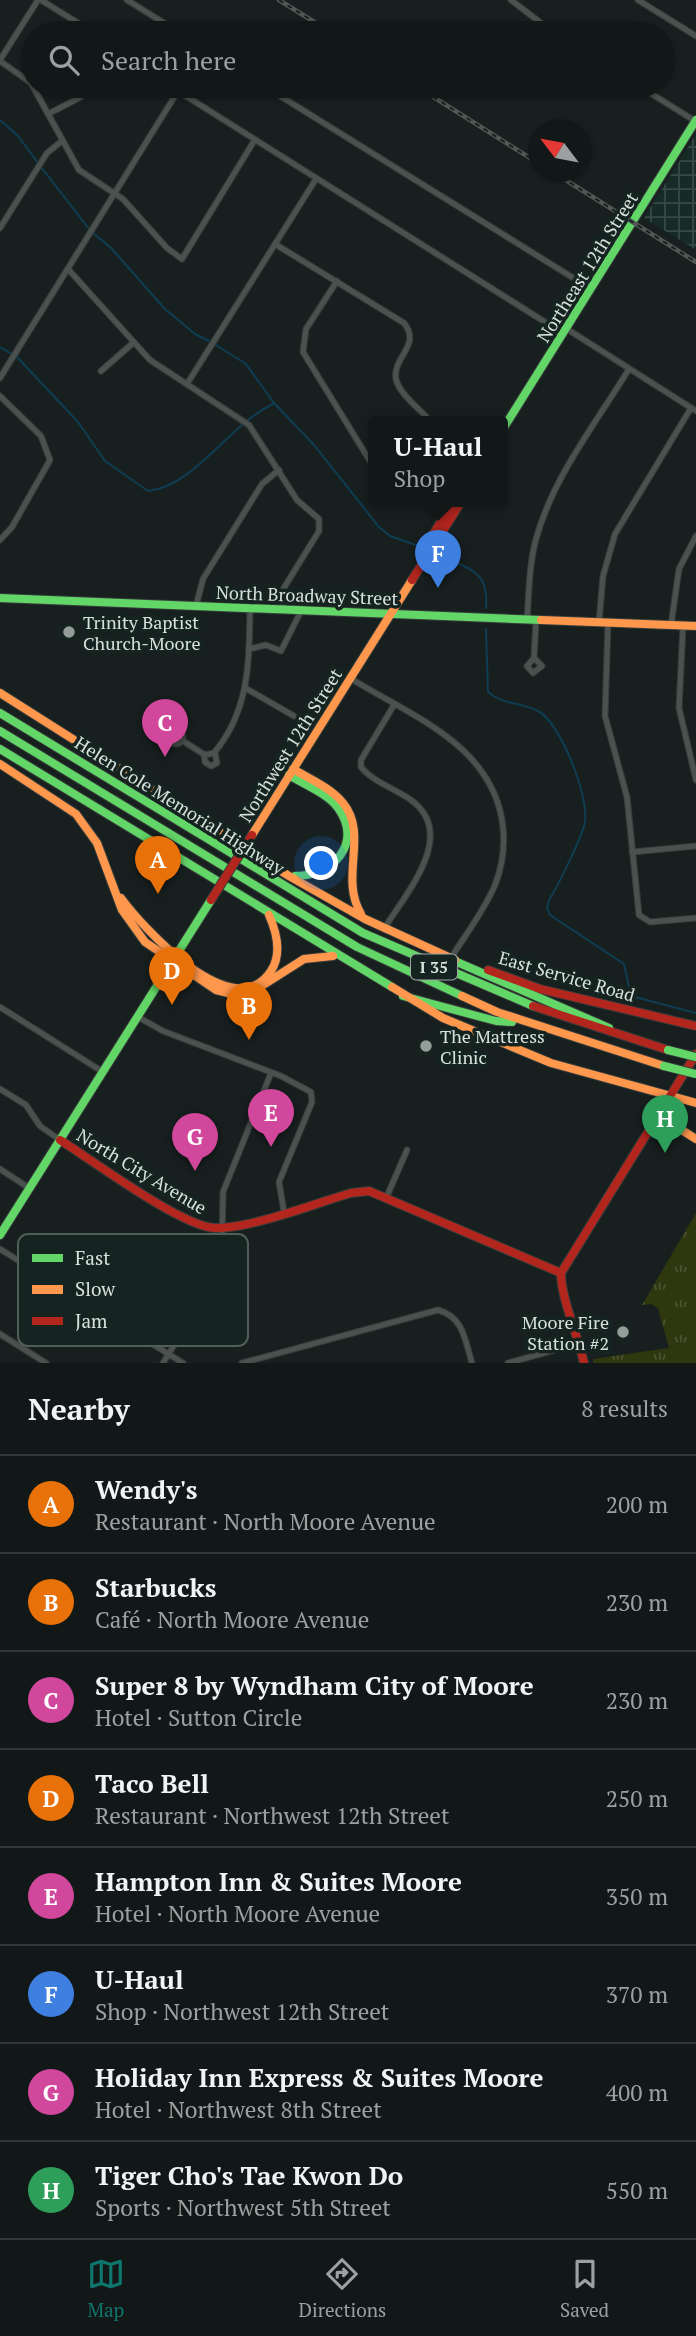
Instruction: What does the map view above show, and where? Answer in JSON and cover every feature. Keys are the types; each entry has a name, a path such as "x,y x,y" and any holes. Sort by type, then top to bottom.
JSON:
{"main road":[{"name":"Northeast 12th Street","path":"508,421 696,121"},
{"path":"448,517 451,507"},
{"path":"448,517 457,507"},
{"name":"Northwest 12th Street","path":"0,1235 426,555 440,540 448,517"},
{"name":"North Broadway Street","path":"0,598 696,626"},
{"name":"East Service Road","path":"0,693 289,876 384,929 450,959 696,1026"},
{"name":"Helen Cole Memorial Highway","path":"0,713 363,933 510,999 630,1039 696,1056"},
{"name":"Helen Cole Memorial Highway","path":"0,731 357,947 448,991 526,1023 696,1074"},
{"path":"0,749 403,996 518,1051 581,1073 696,1104"},
{"path":"0,764 62,802 82,821 101,851 122,910 145,942 174,959 222,985 236,988 251,985 269,974 279,953 279,937 267,913"},
{"path":"289,876 310,877 326,872 341,858 348,836 346,823 335,805 291,772"},
{"path":"291,772 338,797 350,813 354,833 349,890 352,902 365,919"},
{"path":"174,959 216,990 236,995 258,989 304,960 322,955 338,956"},
{"path":"450,959 479,974 590,1017 630,1039"},
{"path":"403,996 496,1021 526,1023"},
{"path":"584,1363 580,1343 561,1289 561,1273 696,1056"},
{"path":"658,1115 696,1139"},
{"name":"North City Avenue","path":"60,1140 185,1219 201,1226 222,1228 355,1192 369,1191 387,1196 561,1273"}],"street":[{"path":"25,21 39,0 74,21"},
{"path":"127,0 161,21"},
{"path":"511,0 539,21"},
{"path":"638,0 672,21"},
{"path":"675,23 696,36"},
{"path":"21,28 0,60 21,76"},
{"path":"39,98 79,170 115,193 167,248 182,259 254,141"},
{"path":"48,114 79,98"},
{"path":"0,378 173,98"},
{"path":"188,98 693,409 626,512 611,542 603,576 605,716 627,797 641,918 650,922 696,918"},
{"path":"283,98 592,290"},
{"path":"659,98 696,121"},
{"path":"0,228 49,149 62,141"},
{"path":"187,384 316,179"},
{"path":"275,243 398,318 409,329 411,342 397,369 397,380 426,416"},
{"path":"68,269 153,363 239,416 249,425 302,507 317,517 321,524 282,591 282,610"},
{"path":"337,281 306,330 303,352 368,458"},
{"path":"101,371 133,343"},
{"path":"534,658 533,551 547,507 563,475 629,369"},
{"path":"0,396 41,436 50,460 45,475 12,527 0,540"},
{"path":"196,606 203,579 265,480 279,470"},
{"path":"432,507 448,517"},
{"path":"671,625 679,569 696,536"},
{"path":"204,754 205,762 211,766 217,763 215,752 238,716 247,689 250,608"},
{"path":"249,649 266,645 282,651 301,611"},
{"path":"683,626 679,708 696,780"},
{"path":"350,678 435,728 472,757 488,779 500,811 504,843 498,877 450,959"},
{"path":"247,689 294,716"},
{"path":"384,929 424,864 431,840 428,823 417,805 361,767 361,760 394,705"},
{"path":"183,741 204,754 215,752"},
{"path":"632,852 696,846"},
{"path":"0,1007 103,1072"},
{"path":"138,1017 163,1031 303,1086 312,1095 279,1182 284,1212"},
{"path":"222,1234 225,1184 271,1073"},
{"name":"North City Avenue","path":"0,1089 26,1105 40,1126 60,1140"},
{"path":"387,1196 407,1150"},
{"path":"0,1169 29,1188"},
{"path":"0,1249 18,1260"},
{"path":"242,1363 438,1310 453,1316 460,1325 472,1363"},
{"path":"0,1334 18,1345"},
{"path":"508,1363 580,1343"},
{"path":"19,1346 46,1363"},
{"path":"155,1346 183,1363"},
{"path":"163,1363 173,1346"}],"shaded area":[{"path":"696,134 696,250 644,218"}],"green space":[{"path":"696,1213 696,1363 593,1363 593,1359 669,1348 658,1308 651,1304 642,1305"}],"waterway":[{"path":"0,120 18,136 38,163"},
{"path":"41,167 89,229"},
{"path":"93,233 111,248 165,309 195,334 211,342"},
{"path":"216,345 246,364 274,403 314,445 379,527 390,536 419,546"},
{"path":"0,347 12,354"},
{"path":"17,357 78,422 105,461 148,491 165,487 181,478 241,426 273,404"},
{"path":"438,555 467,568 480,578 484,585 486,608"},
{"path":"486,629 488,692 499,699 532,708 547,718 572,762 583,796 585,822 549,900 547,908 550,915 624,964 631,996 696,1013"}],"railway":[{"path":"279,0 313,21"},
{"path":"435,98 528,157"},
{"path":"569,182 696,262"}],"traffic: fast":[{"path":"508,421 696,120"},
{"path":"0,598 541,620"},
{"path":"0,713 363,933 533,1006"},
{"path":"0,731 357,947 462,996"},
{"path":"0,749 392,987"},
{"path":"289,775 322,794 338,808 345,821 347,834 346,845 332,864 309,875 295,876"},
{"path":"0,1235 211,900"},
{"path":"450,959 609,1028"},
{"path":"403,996 496,1021 512,1022"},
{"path":"668,1050 696,1057"},
{"path":"664,1066 696,1074"}],"traffic: slow":[{"path":"252,835 412,580"},
{"path":"541,620 696,626"},
{"path":"0,693 289,876 365,919 455,960"},
{"path":"0,764 76,814 97,843 122,910 145,942 216,990 236,995 252,992 304,959 333,956"},
{"path":"293,769 333,793 350,815 354,829 353,886 361,914"},
{"path":"121,898 149,930 190,967 213,981 235,988 255,985 271,971 276,958 277,943 269,915"},
{"path":"392,987 443,1018 551,1063 696,1103"},
{"path":"462,996 497,1012 664,1066"},
{"path":"658,1115 696,1139"}],"traffic: jam":[{"path":"427,553 432,536 450,507"},
{"path":"412,580 458,507"},
{"path":"211,900 252,835"},
{"path":"488,970 540,989 696,1026"},
{"path":"533,1006 668,1050"},
{"path":"584,1363 564,1294 561,1273 696,1054"},
{"path":"60,1140 160,1205 200,1225 215,1228 247,1224 351,1193 369,1191 561,1273"}],"place":[{"name":"U-Haul","path":"438,588"},
{"name":"Trinity Baptist Church-Moore","path":"69,632"},
{"name":"Super 8 by Wyndham City of Moore","path":"165,757"},
{"name":"Wendy's","path":"158,894"},
{"name":"Taco Bell","path":"172,1005"},
{"name":"Starbucks","path":"249,1040"},
{"name":"The Mattress Clinic","path":"426,1046"},
{"name":"Hampton Inn & Suites Moore","path":"271,1147"},
{"name":"Tiger Cho's Tae Kwon Do","path":"665,1153"},
{"name":"Holiday Inn Express & Suites Moore","path":"195,1171"},
{"name":"Moore Fire Station #2","path":"623,1332"}]}
